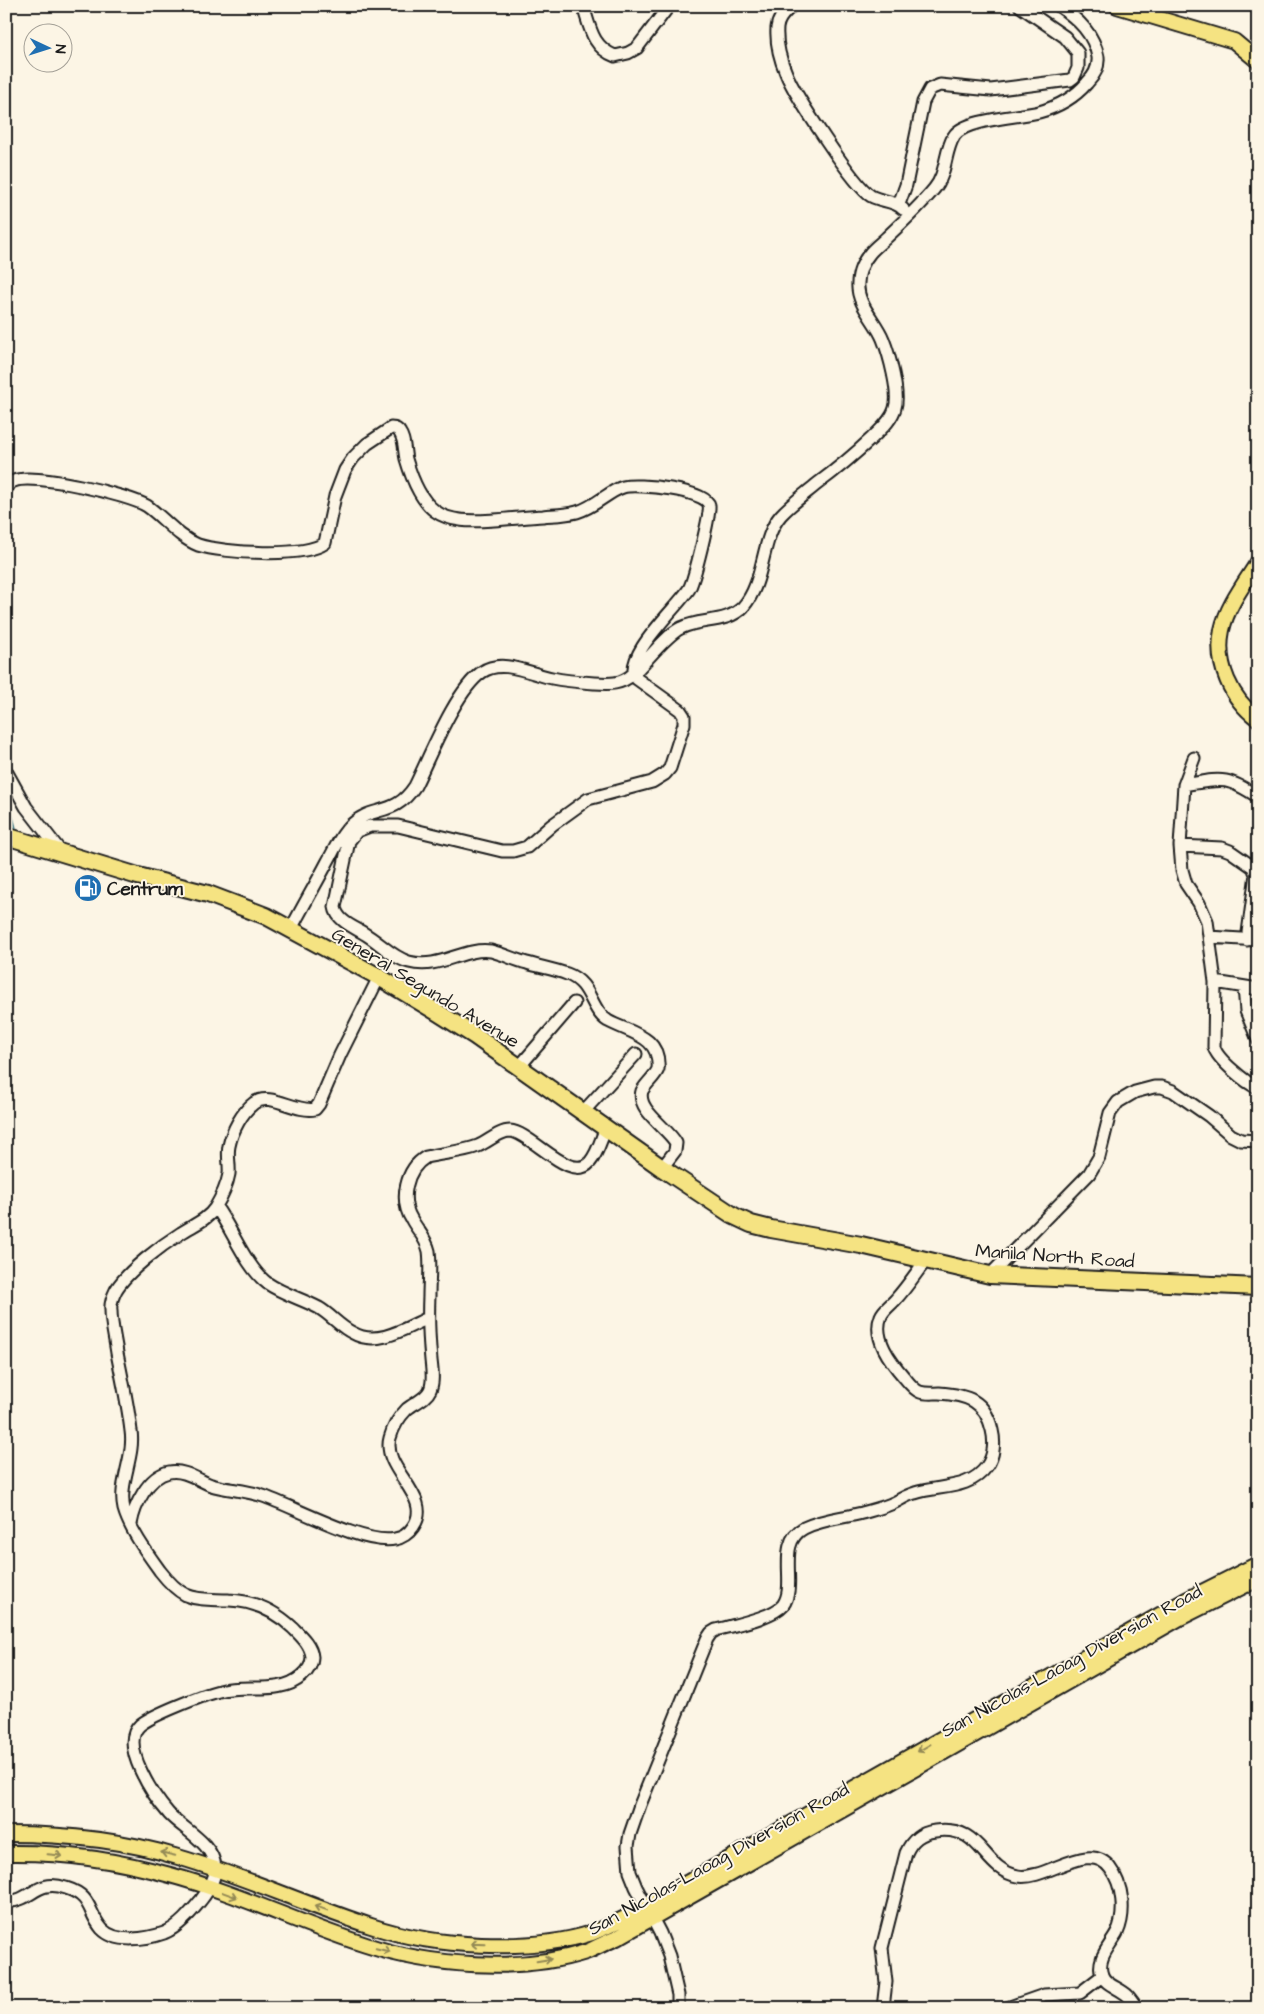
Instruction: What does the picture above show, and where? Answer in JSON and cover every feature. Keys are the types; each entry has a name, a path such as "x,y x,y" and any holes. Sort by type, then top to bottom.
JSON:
{"highway":[{"name":"General Segundo Avenue","path":"10,838 226,900 266,916 378,977 452,1022 734,1216 771,1230 824,1238"},
{"name":"Manila North Road","path":"824,1238 861,1244 990,1275 1256,1283"}],"main road":[{"path":"1116,6 1234,42 1258,61"},
{"path":"1258,562 1231,606 1222,630 1221,648 1224,672 1234,695 1258,719"},
{"name":"San Nicolas-Laoag Diversion Road","path":"6,1852 33,1852 102,1860 171,1875 366,1946 417,1958 459,1963 512,1963 540,1961 586,1952 601,1945 649,1913 1186,1600 1258,1564"},
{"name":"San Nicolas-Laoag Diversion Road","path":"6,1834 39,1834 90,1838 170,1854 372,1927 423,1939 465,1944 519,1944 573,1937 592,1933 649,1913 1180,1618 1258,1579"}],"street":[{"path":"583,6 593,36 600,48 615,56 628,54 637,48 669,6"},
{"path":"791,6 779,20 777,41 786,74 797,95 835,152 865,190 872,196 899,204 909,215"},
{"path":"899,204 906,185 923,102 930,89 940,84 992,90 1070,80 1074,77 1078,53 1065,38 1020,6"},
{"path":"291,929 341,837 357,820 394,807 406,798 415,786 452,711 473,681 482,672 490,668 509,667 553,678 608,684 622,682 633,674 677,629 689,624 721,618 737,612 743,607 761,571 772,528 780,516 850,458 881,429 895,410 897,394 883,339 861,300 857,285 861,268 869,253 935,188 940,180 952,138 962,128 1050,108 1074,95 1091,79 1098,63 1096,45 1089,33 1072,15 1059,6"},
{"path":"6,489 12,481 23,479 76,486 120,496 145,505 187,539 203,546 260,552 308,550 325,543 338,485 353,458 366,444 386,429 391,428 399,431 402,435 406,460 426,502 435,512 456,519 495,520 577,512 596,504 626,487 668,489 703,497 708,501 710,510 691,586 634,661 633,674 640,682 680,710 684,716 679,743 670,768 665,774 652,782 588,799 552,825 527,847 513,851 502,851 398,826 376,825 362,829 352,836 346,848 343,875 335,907 341,919 376,940 389,952 408,962 438,963 480,951 491,952 527,964 566,973 581,982 604,1018 643,1038 656,1050 658,1068 641,1097 648,1112 676,1143 675,1151 662,1168"},
{"path":"1194,758 1184,785 1180,846 1184,877 1204,914 1209,937 1215,982 1213,1040 1218,1056 1250,1084 1258,1088"},
{"path":"6,770 26,807 61,852"},
{"path":"1184,785 1227,780 1235,782 1258,797"},
{"path":"1180,846 1227,849 1253,867 1256,874 1252,940 1209,937"},
{"path":"6,1902 25,1898 44,1886 52,1885 67,1888 82,1895 87,1900 99,1926 105,1932 122,1938 157,1935 177,1926 209,1888 214,1879 214,1863 202,1843 178,1822 155,1797 134,1753 133,1738 141,1725 185,1703 221,1690 276,1688 291,1684 306,1673 310,1666 312,1660 310,1648 301,1635 274,1612 240,1600 199,1599 180,1592 161,1573 130,1524 124,1506 123,1494 131,1456 131,1430 113,1331 111,1303 123,1280 157,1250 182,1231 201,1221 216,1207 226,1187 229,1175 229,1144 242,1118 257,1100 265,1098 304,1110 316,1109 378,977"},
{"path":"1215,982 1258,989"},
{"path":"1244,986 1246,1012 1254,1023 1258,1040"},
{"path":"520,1067 574,1004"},
{"path":"583,1112 636,1054"},
{"path":"990,1275 1089,1174 1098,1158 1110,1113 1118,1102 1135,1092 1162,1087 1173,1092 1209,1116 1231,1135 1241,1140 1258,1140"},
{"path":"130,1524 138,1501 153,1480 160,1474 169,1471 179,1472 227,1489 261,1495 336,1526 368,1536 394,1540 408,1533 418,1518 419,1509 409,1487 397,1470 388,1446 400,1416 430,1390 432,1376 428,1318 429,1251 426,1240 411,1220 407,1210 405,1198 408,1182 419,1161 432,1156 475,1147 501,1133 510,1131 526,1137 544,1152 564,1164 584,1167 589,1164 594,1156 606,1128"},
{"path":"216,1207 227,1222 250,1264 265,1282 277,1290 322,1310 352,1333 369,1338 386,1336 428,1318"},
{"path":"678,2008 678,1994 669,1956 660,1933 630,1872 628,1858 630,1834 707,1639 711,1633 770,1613 784,1604 788,1590 790,1547 793,1538 804,1528 890,1504 912,1493 971,1481 990,1462 993,1452 993,1434 990,1422 983,1409 962,1395 923,1392 916,1389 894,1365 882,1343 879,1324 882,1314 926,1260"},
{"path":"883,2008 886,1982 882,1948 901,1866 911,1842 923,1834 933,1832 960,1832 977,1843 989,1858 999,1866 1009,1873 1018,1876 1036,1874 1084,1858 1093,1857 1105,1862 1114,1874 1120,1889 1122,1908 1117,1932 1103,1955 1101,1964 1102,1976 1105,1981 1128,1996 1137,2008"},
{"path":"1007,2008 1044,1995 1080,1993 1102,1976"}],"waterway":[{"path":"6,803 11,812 17,833"}],"place":[{"name":"Centrum","path":"88,888"}]}
